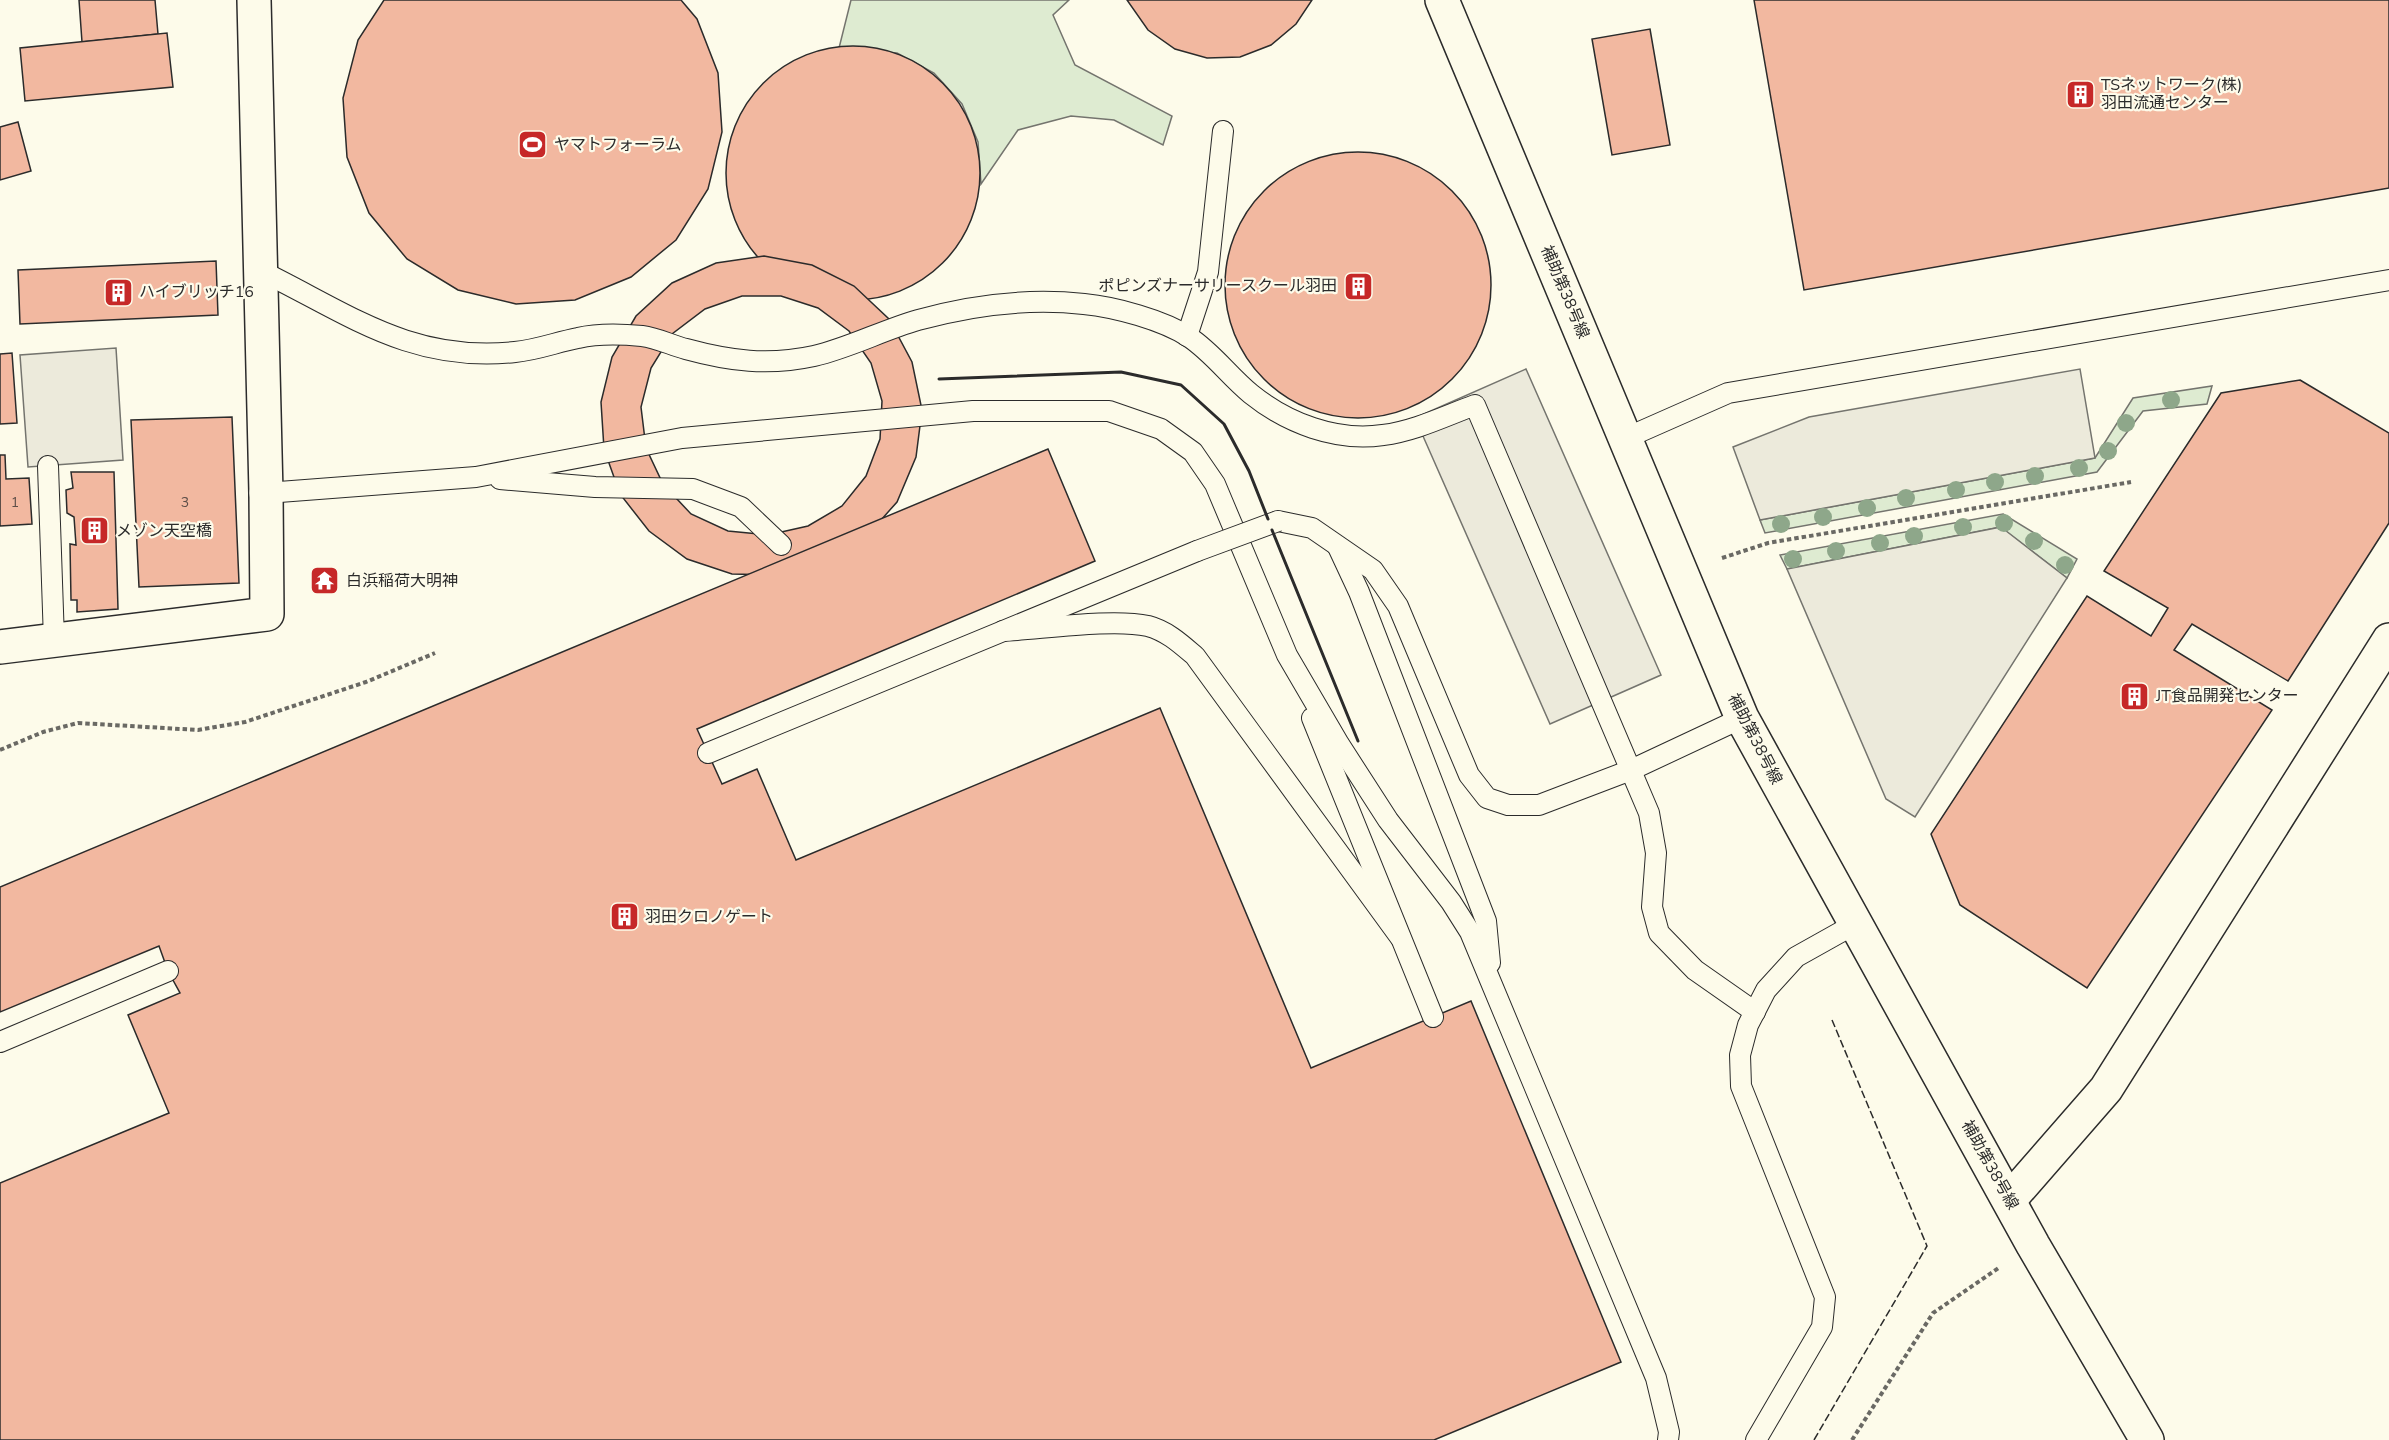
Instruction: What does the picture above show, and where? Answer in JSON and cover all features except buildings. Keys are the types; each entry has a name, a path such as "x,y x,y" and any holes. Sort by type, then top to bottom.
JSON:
{"street":[{"path":"0,647 267,614 254,0"},
{"name":"補助第38号線","path":"1442,0 1742,718 2010,1199 2033,1245 2147,1440"},
{"path":"2010,1199 2106,1089 2389,640"}],"lane":[{"path":"1187,336 1208,272 1223,131"},
{"path":"261,271 360,324 403,342 449,353 517,352 576,338 611,334 647,337 729,361 772,361 814,356 918,320 962,310 995,303 1040,301 1086,304 1130,313 1187,336 1216,358 1250,393 1298,425 1349,436 1381,436 1409,430 1475,405 1649,813 1656,853 1652,907 1659,933 1695,970 1755,1012"},
{"path":"1626,438 1728,393 2389,280"},
{"path":"266,493 476,477 682,438 973,411 1109,411 1161,429 1193,452 1215,484 1287,655 1432,1017"},
{"path":"48,465 54,640"},
{"path":"476,477 595,487 693,489 741,507 781,544"},
{"path":"708,753 1197,551 1278,521 1312,528 1373,570 1398,606 1469,775 1487,798 1508,805 1539,805 1630,770 1742,718"},
{"path":"1337,544 1359,592 1486,921 1492,985"},
{"path":"1004,631 1118,624 1149,626 1174,638 1195,656 1400,937"},
{"path":"1287,655 1339,744 1388,820 1451,902 1470,932 1656,1378 1669,1432 1668,1440"},
{"path":"1756,1440 1822,1327 1826,1297 1741,1086 1740,1055 1748,1025 1766,990 1796,957 1855,924"},
{"path":"0,1042 168,971"}],"path":[{"path":"1722,558 1768,543 2131,482"},
{"path":"0,750 43,732 78,723 198,730 245,722 355,686 435,653"},
{"path":"1852,1440 1933,1312 2033,1245"}],"green space":[{"path":"851,0 1069,0 1053,15 1075,65 1172,116 1163,145 1114,120 1071,116 1018,130 981,184 978,142 962,104 934,73 897,53 839,48"},
{"path":"2212,386 2207,404 2143,411 2097,472 1765,533 1760,520 2095,458 2133,398"},
{"path":"2003,514 2077,559 2067,578 2000,527 1787,569 1780,555"}],"shaded area":[{"path":"116,348 123,460 28,467 20,355"},
{"path":"1526,369 1661,675 1550,724 1415,418"},
{"path":"2080,369 2095,458 1760,520 1733,447 1809,417"},
{"path":"2001,527 2067,578 1915,817 1886,799 1787,569"}],"fence":[{"path":"1814,1440 1927,1246 1832,1020"}],"wall":[{"path":"939,379 1121,372 1181,385 1224,424 1249,471 1268,519"},
{"path":"1272,530 1358,741"}],"place":[{"name":"TSネットワーク(株) 羽田流通センター","path":"2080,94"},
{"name":"ヤマトフォーラム","path":"533,145"},
{"name":"ポピンズナーサリースクール羽田","path":"1358,286"},
{"name":"ハイブリッチ16","path":"118,292"},
{"name":"メゾン天空橋","path":"95,531"},
{"name":"白浜稲荷大明神","path":"325,581"},
{"name":"JT食品開発センター","path":"2135,696"},
{"name":"羽田クロノゲート","path":"624,917"}]}
